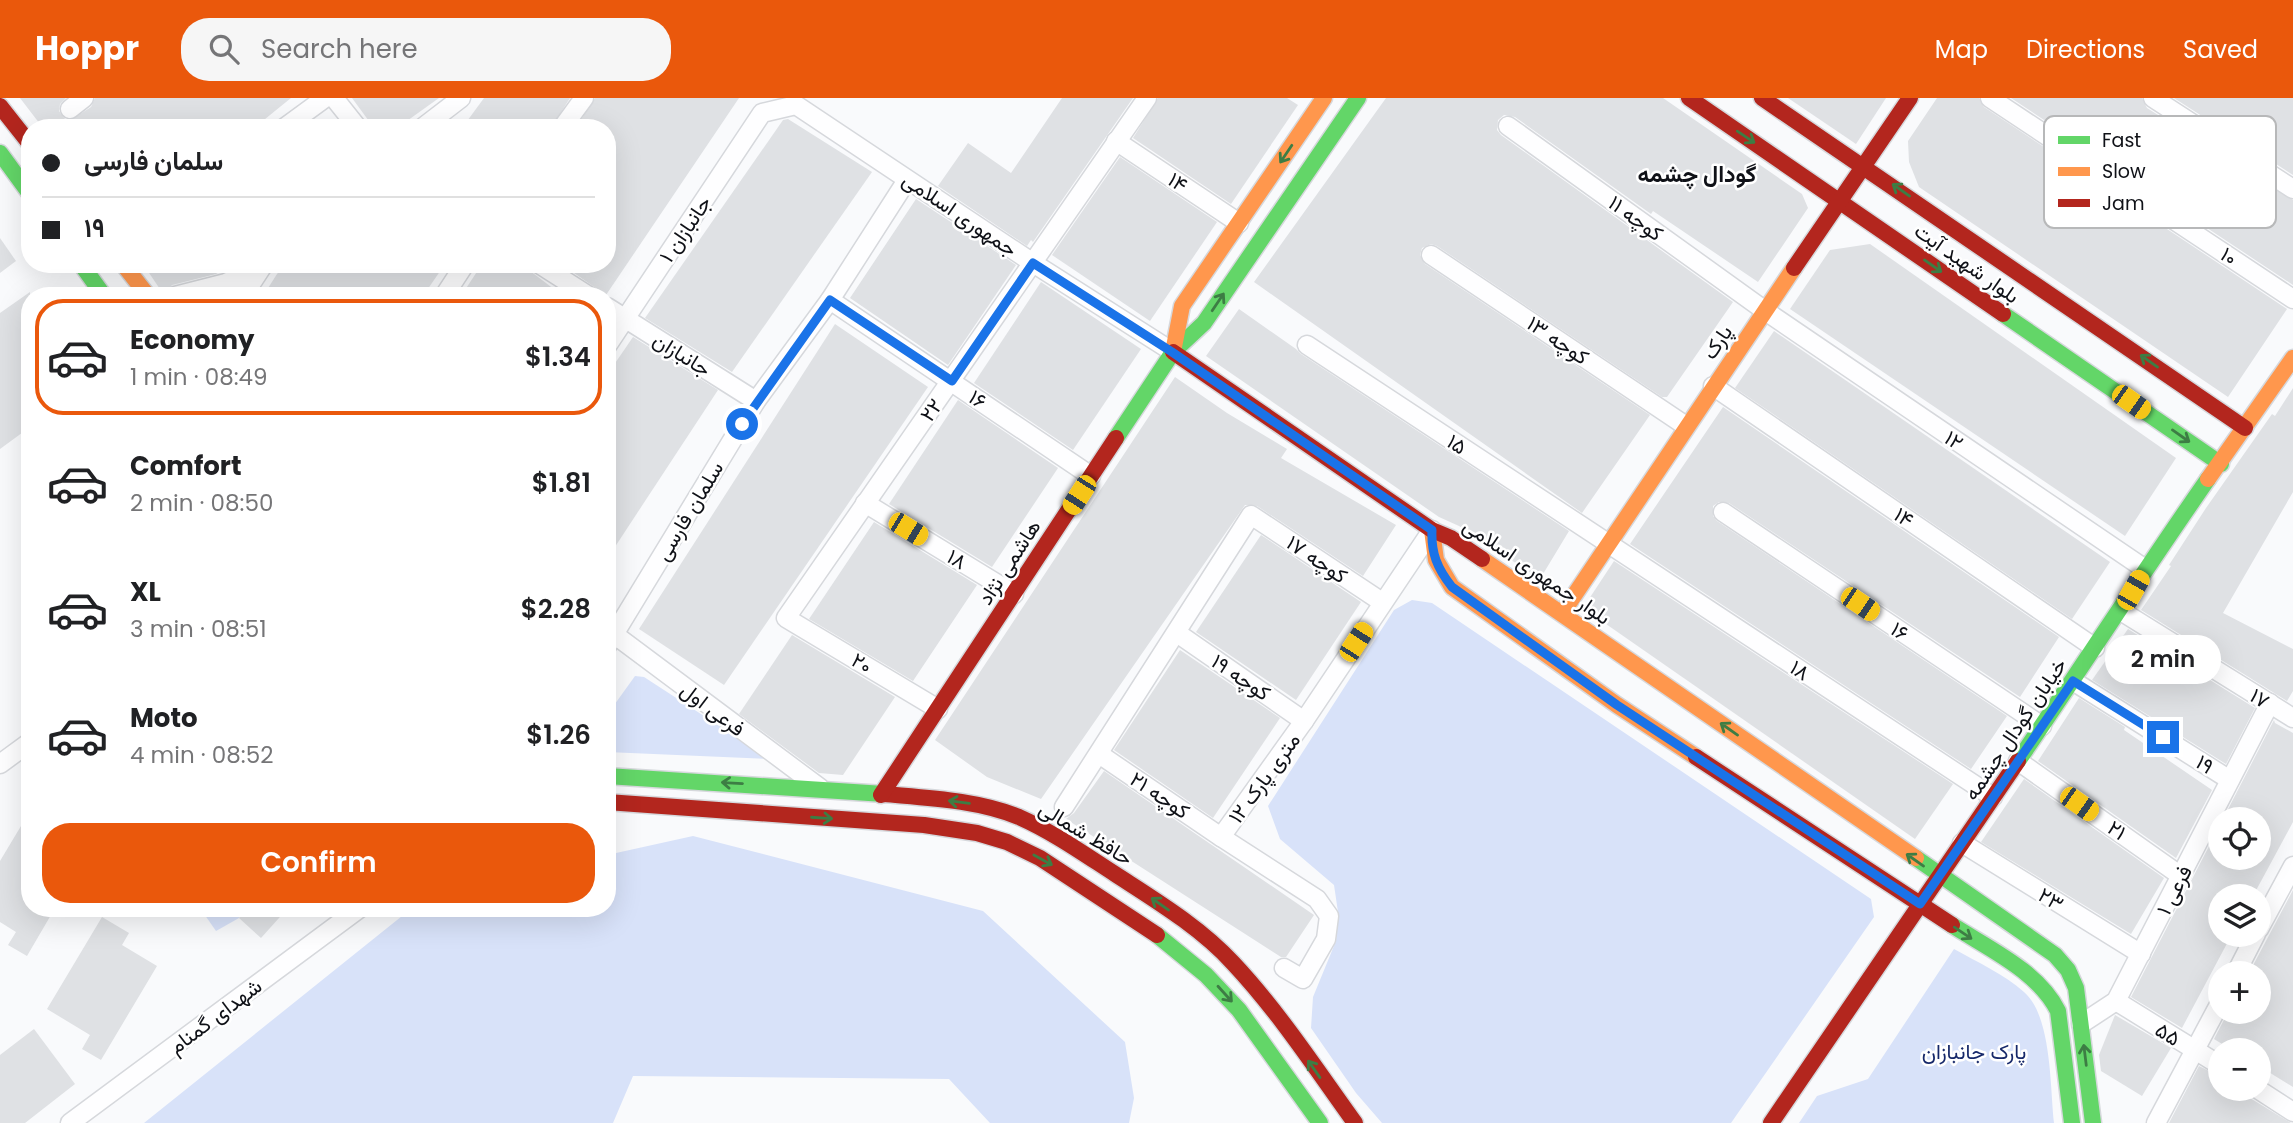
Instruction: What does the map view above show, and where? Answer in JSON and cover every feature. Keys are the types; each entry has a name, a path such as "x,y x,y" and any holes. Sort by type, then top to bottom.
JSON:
{"main road":[{"name":"هاشمی نژاد","path":"881,795 1172,352 1204,323 1358,98"},
{"name":"بلوار شهید آیت","path":"1689,98 2221,464"},
{"name":"بلوار شهید آیت","path":"1762,98 2245,428"},
{"name":"پارک","path":"1563,612 1607,542 1910,98"},
{"name":"هاشمی نژاد","path":"1172,352 1182,306 1317,101"},
{"path":"0,106 21,133"},
{"path":"0,153 21,182"},
{"path":"130,273 141,287"},
{"name":"جمهوری اسلامی","path":"1172,352 1432,530"},
{"name":"خیابان گودال چشمه","path":"1771,1123 2121,611 2145,569 2293,358"},
{"name":"بلوار جمهوری اسلامی","path":"2071,1123 2058,1011 2052,999 2034,979 1617,705 1452,587 1439,570 1431,550 1432,530 1451,538 1563,612 2055,955 2068,970 2076,988 2093,1123"},
{"name":"حافظ شمالی","path":"616,777 820,788 973,804 1018,817 1060,838 1158,902 1198,931 1231,960 1261,994 1355,1123"},
{"path":"616,804 924,825 968,830 1008,842 1047,862 1181,952 1212,980 1240,1011 1320,1123"}],"street":[{"path":"296,119 325,98"},
{"path":"334,98 351,119"},
{"path":"434,119 461,98"},
{"path":"569,119 584,98"},
{"name":"۲۲","path":"786,618 1147,98"},
{"name":"۱۰","path":"1990,98 2044,134"},
{"path":"2153,98 2181,116"},
{"name":"جمهوری اسلامی","path":"762,113 796,105 1172,352"},
{"name":"جانبازان ۱","path":"616,332 762,113"},
{"name":"کوچه ۱۱","path":"1508,126 1764,310"},
{"name":"۱۴","path":"1116,141 1239,223"},
{"path":"2276,177 2293,188"},
{"name":"سلمان فارسی","path":"616,626 756,401 830,300 907,180"},
{"name":"۱۰","path":"2186,228 2293,299"},
{"name":"کوچه ۱۳","path":"1431,255 1686,426"},
{"path":"208,287 246,273"},
{"path":"554,273 575,287"},
{"name":"۱۶","path":"830,300 1091,475"},
{"name":"۱۲","path":"1764,310 2145,569"},
{"name":"جانبازان","path":"616,313 756,401"},
{"name":"۱۵","path":"1307,345 1607,542"},
{"name":"۱۴","path":"1713,386 2095,648"},
{"name":"۱۸","path":"865,503 1014,594"},
{"name":"۱۶","path":"1723,512 2042,726"},
{"name":"کوچه ۱۷","path":"1177,634 1251,515 1382,602"},
{"name":"۱۲ متری پارک","path":"1284,968 1303,979 1326,939 1329,916 1317,899 1221,837 1304,720 1432,530"},
{"name":"۱۸","path":"1607,542 1993,797"},
{"name":"۱۷","path":"2121,611 2293,718"},
{"name":"۲۰","path":"786,618 938,709"},
{"path":"1064,807 1177,634"},
{"name":"کوچه ۱۹","path":"1177,634 1304,720"},
{"name":"فرعی اول","path":"616,642 820,788"},
{"name":"۱۹","path":"2073,681 2230,780"},
{"name":"فرعی ۱","path":"2081,1024 2116,1001 2270,704"},
{"path":"0,764 21,749"},
{"name":"کوچه ۲۱","path":"1099,754 1221,837"},
{"name":"۲۱","path":"2018,761 2181,876"},
{"name":"۲۳","path":"1962,843 2141,954"},
{"path":"2271,907 2293,866"},
{"name":"شهدای گمنام","path":"69,1123 348,917"},
{"name":"۵۵","path":"2116,1001 2208,1058"},
{"path":"2156,1123 2209,1024"},
{"path":"2271,1098 2293,1112"}],"green space":[{"path":"1412,600 1432,603 1871,899 1874,917 1731,1123 1382,1123 1356,1093 1311,1028 1313,997 1336,941 1338,912 1334,885 1280,839 1268,806 1394,610"},
{"path":"635,676 644,677 770,759 616,752 616,702"},
{"path":"693,836 983,911 1125,1042 1134,1098 1129,1123 990,1123 949,1079 633,1076 613,1123 144,1123 401,917 616,917 616,853"},
{"path":"206,917 240,917 239,918 216,931"},
{"name":"پارک جانبازان","path":"1954,949 2008,980 2033,1003 2045,1035 2054,1123 1799,1123 1817,1096 1868,1079"}],"building":[{"path":"20,98 66,98 60,104 59,111 65,119 36,119"},
{"path":"95,98 291,98 265,119 73,119 91,107"},
{"path":"352,98 439,98 410,119 367,119"},
{"path":"484,98 570,98 557,119 469,119"},
{"path":"595,98 739,98 611,287 594,287 574,273 616,273 616,119 582,119"},
{"path":"1062,98 1133,98 1033,242 1031,240 1027,246 938,186 968,143 1011,173"},
{"path":"1158,98 1287,98 1298,105 1231,204 1133,138"},
{"path":"1386,98 1663,98 1802,194 1808,208 1758,282 1653,211 1651,214 1515,117 1504,115 1498,120 1497,130 1501,135 1733,302 1667,397 1662,397 1437,246 1431,244 1422,248 1420,255 1425,264 1650,415 1582,513 1254,282"},
{"path":"1788,98 1886,98 1856,144"},
{"path":"1937,98 1979,98 1984,107 2044,147 2044,228 2166,228 2287,309 2228,397 1919,187 1909,162 1908,141"},
{"path":"2011,98 2142,98 2147,108 2160,116 2044,116 2044,120"},
{"path":"2174,98 2293,98 2293,175 2276,164 2276,116 2202,116"},
{"path":"788,119 872,172 732,372 645,318 783,120"},
{"path":"1120,157 1217,222 1150,321 1052,255"},
{"path":"2276,189 2293,200 2293,285 2207,228 2276,228"},
{"path":"916,199 1016,265 948,365 850,298"},
{"path":"0,238 16,261 0,273"},
{"path":"1870,244 2176,458 2125,536 1790,309 1830,250"},
{"path":"149,273 217,273 170,287 159,287"},
{"path":"439,273 429,287 269,287 277,274"},
{"path":"476,273 533,273 551,287 467,287"},
{"path":"1041,282 1141,349 1073,450 974,383"},
{"path":"21,298 21,434 0,449 0,313"},
{"path":"1239,309 1301,354 1569,531 1540,579 1459,526 1439,517 1206,356"},
{"path":"835,324 928,387 724,685 639,629"},
{"path":"1774,331 2110,562 2072,619 1735,388"},
{"path":"633,337 718,390 616,545 616,362"},
{"path":"1175,377 1227,413 1287,449 1281,458 1396,525 1363,576 1257,506 1245,505 1041,799 987,777 935,740"},
{"path":"2293,388 2293,492 2223,613 2293,649 2293,691 2287,701 2141,610 2206,508"},
{"path":"958,400 1058,468 992,567 889,504"},
{"path":"1723,407 2059,637 2020,697 1729,503 1719,502 1713,506 1713,516 1717,521 2007,716 1971,769 1630,544"},
{"path":"874,522 977,585 913,681 809,619"},
{"path":"1261,535 1361,602 1296,700 1196,632"},
{"path":"1614,561 1953,784 1915,839 1583,608"},
{"path":"2128,629 2255,708 2226,764 2092,680"},
{"path":"792,635 895,697 843,775 819,773 739,714"},
{"path":"1180,650 1280,718 1213,818 1114,750"},
{"path":"2079,698 2125,727 2124,730 2212,790 2176,858 2038,761"},
{"path":"2274,720 2293,733 2293,822 2271,863 2271,807 2229,807"},
{"path":"1104,771 1314,915 1286,957 1281,957 1066,819 1074,813"},
{"path":"2024,779 2164,878 2131,934 1981,842"},
{"path":"21,826 21,917 50,917 27,956 8,945 16,932 0,922 0,861"},
{"path":"2208,848 2208,870 2267,870 2259,884 2208,884 2208,947 2225,947 2218,961 2208,961 2208,979 2182,1028 2131,997"},
{"path":"2293,890 2293,1087 2271,1073 2271,1038 2215,1038 2222,1024 2271,1024 2271,961 2255,961 2263,947 2271,947 2271,932"},
{"path":"102,917 129,933 122,945 157,966 101,1060 82,1049 90,1035 47,1009"},
{"path":"240,917 280,917 261,938"},
{"path":"2115,1015 2171,1048 2142,1096 2101,1071 2099,1055"},
{"path":"34,1029 75,1084 25,1123 0,1123 0,1055"},
{"path":"2199,1066 2208,1070 2208,1101 2255,1101 2291,1123 2169,1123"}],"traffic: fast":[{"path":"1116,438 1173,352 1204,323 1358,98"},
{"path":"0,153 21,182"},
{"path":"87,273 98,287"},
{"path":"2003,314 2221,464"},
{"path":"2018,761 2208,479"},
{"path":"616,777 884,794"},
{"path":"1916,858 2055,955 2068,970 2076,988 2093,1123"},
{"path":"1952,925 1997,952 2025,973 2038,984 2058,1011 2072,1123"},
{"path":"1157,935 1206,975 1239,1010 1320,1123"}],"traffic: slow":[{"path":"1173,352 1182,306 1324,98"},
{"path":"1563,612 1794,268"},
{"path":"130,273 141,287"},
{"path":"2208,479 2293,358"},
{"path":"1432,530 1436,560 1452,587 1617,705 1696,757"},
{"path":"1482,559 1916,858"}],"traffic: jam":[{"path":"1689,98 2003,314"},
{"path":"1762,98 2245,428"},
{"path":"1794,268 1910,98"},
{"path":"0,106 21,133"},
{"path":"1173,352 1432,530 1451,538 1482,559"},
{"path":"881,795 1116,438"},
{"path":"1696,757 1952,925"},
{"path":"1771,1123 2018,761"},
{"path":"884,794 970,803 1019,817 1044,829 1177,915 1220,950 1250,982 1297,1041 1355,1123"},
{"path":"616,803 924,825 977,833 1007,842 1040,858 1157,935"}],"district":[{"name":"گودال چشمه","path":"1697,174"}],"route":[{"path":"742,424 830,300 952,381 1033,263 1172,352 1432,530 1431,550 1439,570 1452,587 1617,705 1920,904 2073,681 2163,737"}]}
